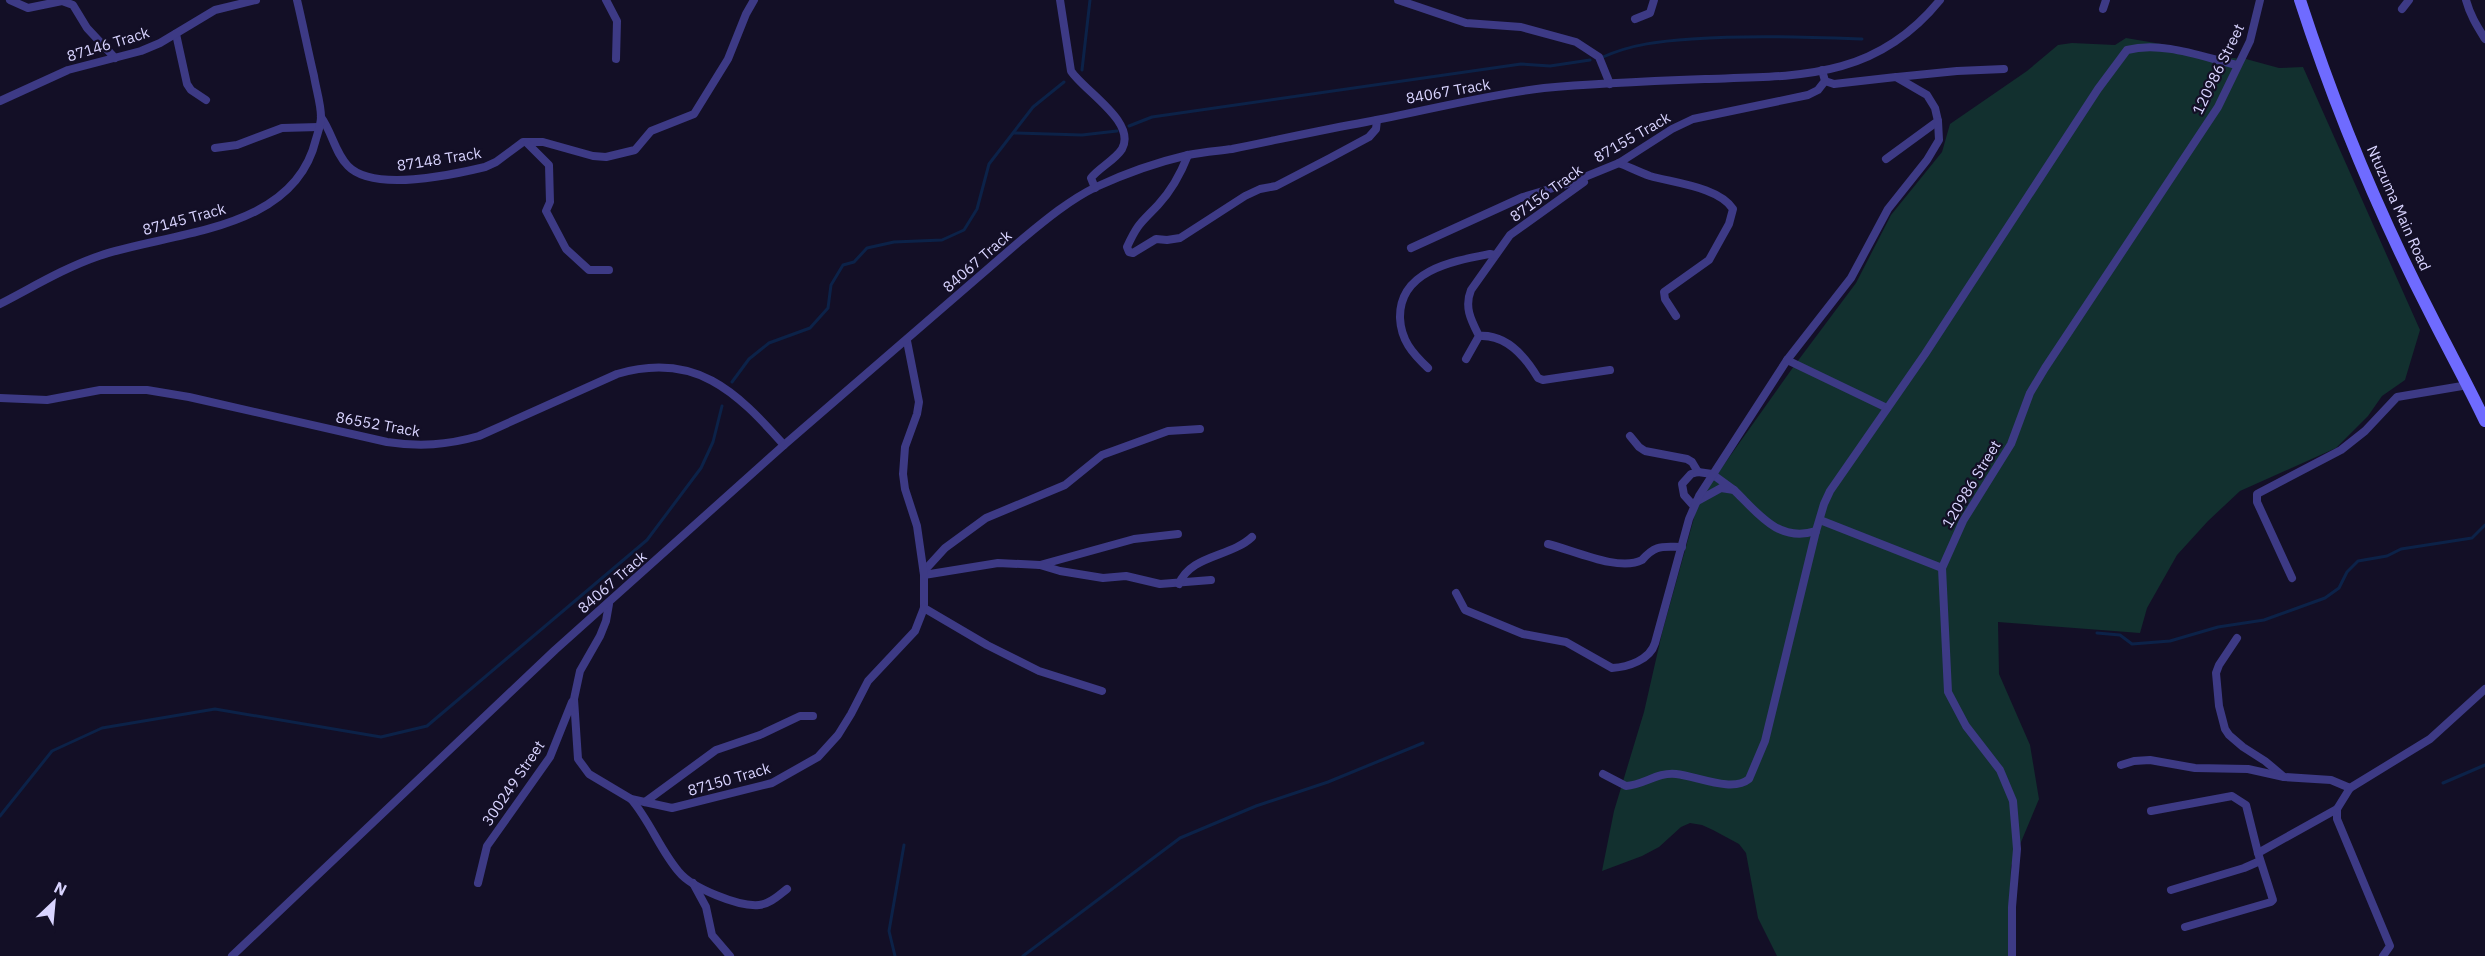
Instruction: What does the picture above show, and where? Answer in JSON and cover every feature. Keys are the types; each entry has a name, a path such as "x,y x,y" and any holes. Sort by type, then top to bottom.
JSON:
{"main road":[{"name":"Ntuzuma Main Road","path":"2300,0 2324,73 2383,212 2431,315 2485,421"}],"street":[{"path":"10,0 28,8 62,1 73,5 87,28 115,58"},
{"name":"87146 Track","path":"0,101 68,70 141,51 176,34 215,10 256,0"},
{"name":"87145 Track","path":"0,304 99,256 213,228 266,204 285,191 309,162 321,117 297,0"},
{"path":"606,0 617,21 616,60"},
{"path":"527,142 543,142 593,156 606,157 635,150 651,131 694,114 728,58 754,0"},
{"path":"1060,0 1071,71 1116,117 1124,133 1124,144 1119,153 1091,178 1095,188"},
{"path":"1398,0 1466,23 1521,27 1576,42 1599,57 1610,84"},
{"path":"1635,20 1650,13 1654,0"},
{"name":"84067 Track","path":"232,956 555,650 784,446 1044,221 1095,188 1188,155 1509,93 1610,84 1798,76 1848,64 1880,52 1912,30 1940,0"},
{"path":"2103,9 2106,0"},
{"name":"120986 Street","path":"2012,956 2012,907 2017,849 2013,801 2000,770 1966,726 1948,692 1942,568 1963,521 2011,444 2030,393 2218,107 2254,30 2260,0"},
{"path":"2402,9 2409,0"},
{"path":"2466,0 2472,20 2477,23 2485,39"},
{"path":"176,34 187,84 206,100"},
{"path":"1603,774 1626,786 1662,774 1699,778 1733,786 1749,779 1765,741 1816,531 1830,491 1925,354 2092,98 2127,50 2154,46 2237,65"},
{"path":"1822,70 1825,81 1834,84 1957,71 2004,69"},
{"path":"1456,593 1465,610 1523,634 1566,642 1616,668 1636,662 1650,654 1695,504 1712,474 1772,387 1787,360 1851,278 1888,209 1937,145 1939,135 1935,108 1927,95 1896,77"},
{"name":"87155 Track","path":"1411,248 1522,197 1596,173 1619,163 1672,129 1693,119 1808,95 1818,90 1825,81"},
{"name":"87148 Track","path":"321,117 329,127 345,163 355,171 380,179 396,180 484,167 527,142"},
{"path":"1188,155 1180,174 1158,205 1136,227 1127,247 1129,252 1133,253 1156,239 1180,238 1245,196 1260,189 1276,186 1370,137 1376,129 1377,120"},
{"path":"1886,159 1938,121"},
{"path":"215,148 237,145 282,128 319,127"},
{"path":"527,142 549,165 550,202 546,211 566,249 589,270 609,270"},
{"path":"1619,163 1650,176 1713,194 1726,200 1733,209 1729,224 1709,260 1665,290 1665,298 1676,316"},
{"name":"87156 Track","path":"1479,336 1470,318 1468,300 1471,290 1495,255 1510,235 1596,173"},
{"path":"1428,368 1415,357 1403,339 1400,312 1407,291 1415,281 1453,261 1495,255"},
{"path":"1466,358 1479,336 1497,336 1507,342 1538,378 1543,380 1610,370"},
{"name":"87150 Track","path":"609,604 600,636 576,681 574,699 576,747 581,765 597,779 631,799 672,808 772,783 810,763 838,735 868,681 915,631 924,608 924,573 917,526 905,489 903,474 905,447 919,402 907,341"},
{"path":"1787,360 1887,408"},
{"name":"86552 Track","path":"0,398 47,400 100,390 147,390 189,397 387,442 428,446 479,436 616,374 647,367 669,367 688,371 728,389 745,403 784,446"},
{"path":"2292,578 2257,502 2257,494 2341,450 2365,431 2397,397 2468,385"},
{"path":"924,573 945,548 986,518 1065,485 1102,455 1168,431 1200,429"},
{"path":"1630,436 1641,450 1687,459 1692,462 1698,472"},
{"path":"1695,504 1692,504 1684,495 1682,484 1691,474 1698,472 1712,474 1734,490 1774,528 1801,533 1816,531"},
{"path":"1695,504 1720,488 1734,490"},
{"path":"1820,520 1942,568"},
{"path":"1040,565 1134,539 1178,534"},
{"path":"1179,584 1182,576 1190,568 1236,549 1252,537"},
{"path":"1548,544 1625,564 1642,560 1648,552 1655,548 1682,547"},
{"path":"924,573 988,564 1040,565 1102,578 1126,576 1153,583 1179,584 1211,580"},
{"path":"924,608 987,645 1039,671 1102,691"},
{"path":"2238,638 2216,673 2216,688 2225,729 2243,747 2265,760 2284,777"},
{"path":"2171,890 2244,868 2337,809 2350,788 2430,739 2485,689"},
{"name":"300249 Street","path":"478,883 487,846 550,757 574,699"},
{"path":"645,802 716,750 760,735 800,716 813,716"},
{"path":"2121,765 2150,760 2195,768 2248,770 2284,777 2331,780 2350,788"},
{"path":"2151,811 2232,795 2246,805 2272,897 2271,902 2185,927"},
{"path":"631,799 646,816 678,872 692,883 721,897 757,905 770,901 787,889"},
{"path":"2337,809 2337,819 2390,946 2391,956"},
{"path":"692,883 706,907 712,935 730,956"},
{"path":"2383,956 2390,946"}],"green space":[{"path":"2126,38 2220,57 2246,59 2279,68 2303,67 2420,330 2405,380 2382,396 2368,416 2336,448 2240,491 2208,521 2177,555 2147,608 2140,633 1998,622 1999,674 2030,745 2039,799 2011,866 2008,956 1777,956 1758,918 1746,853 1739,844 1702,825 1690,823 1681,827 1659,847 1602,871 1614,811 1644,712 1662,633 1697,507 1703,494 1856,283 1891,215 1942,152 1950,124 2027,71 2058,45 2072,43 2115,45"}],"waterway":[{"path":"1082,70 1090,0"},
{"path":"1603,57 1647,44 1692,39 1756,37 1862,39"},
{"path":"1129,126 1152,117 1521,64 1550,66 1590,60"},
{"path":"732,382 749,359 769,343 810,328 828,308 831,285 843,265 854,262 867,248 894,242 942,240 964,230 977,209 989,164 1033,107 1064,82"},
{"path":"1014,133 1082,135 1117,131"},
{"path":"0,816 52,751 102,728 215,709 381,737 427,726 647,540 701,468 713,442 722,406"},
{"path":"2097,633 2120,635 2132,644 2170,641 2218,627 2264,620 2325,598 2339,588 2347,572 2358,561 2387,556 2401,549 2472,538 2485,525"},
{"path":"1023,956 1180,838 1256,806 1328,782 1423,743"},
{"path":"2443,783 2485,765"},
{"path":"895,956 889,931 904,845"}]}
